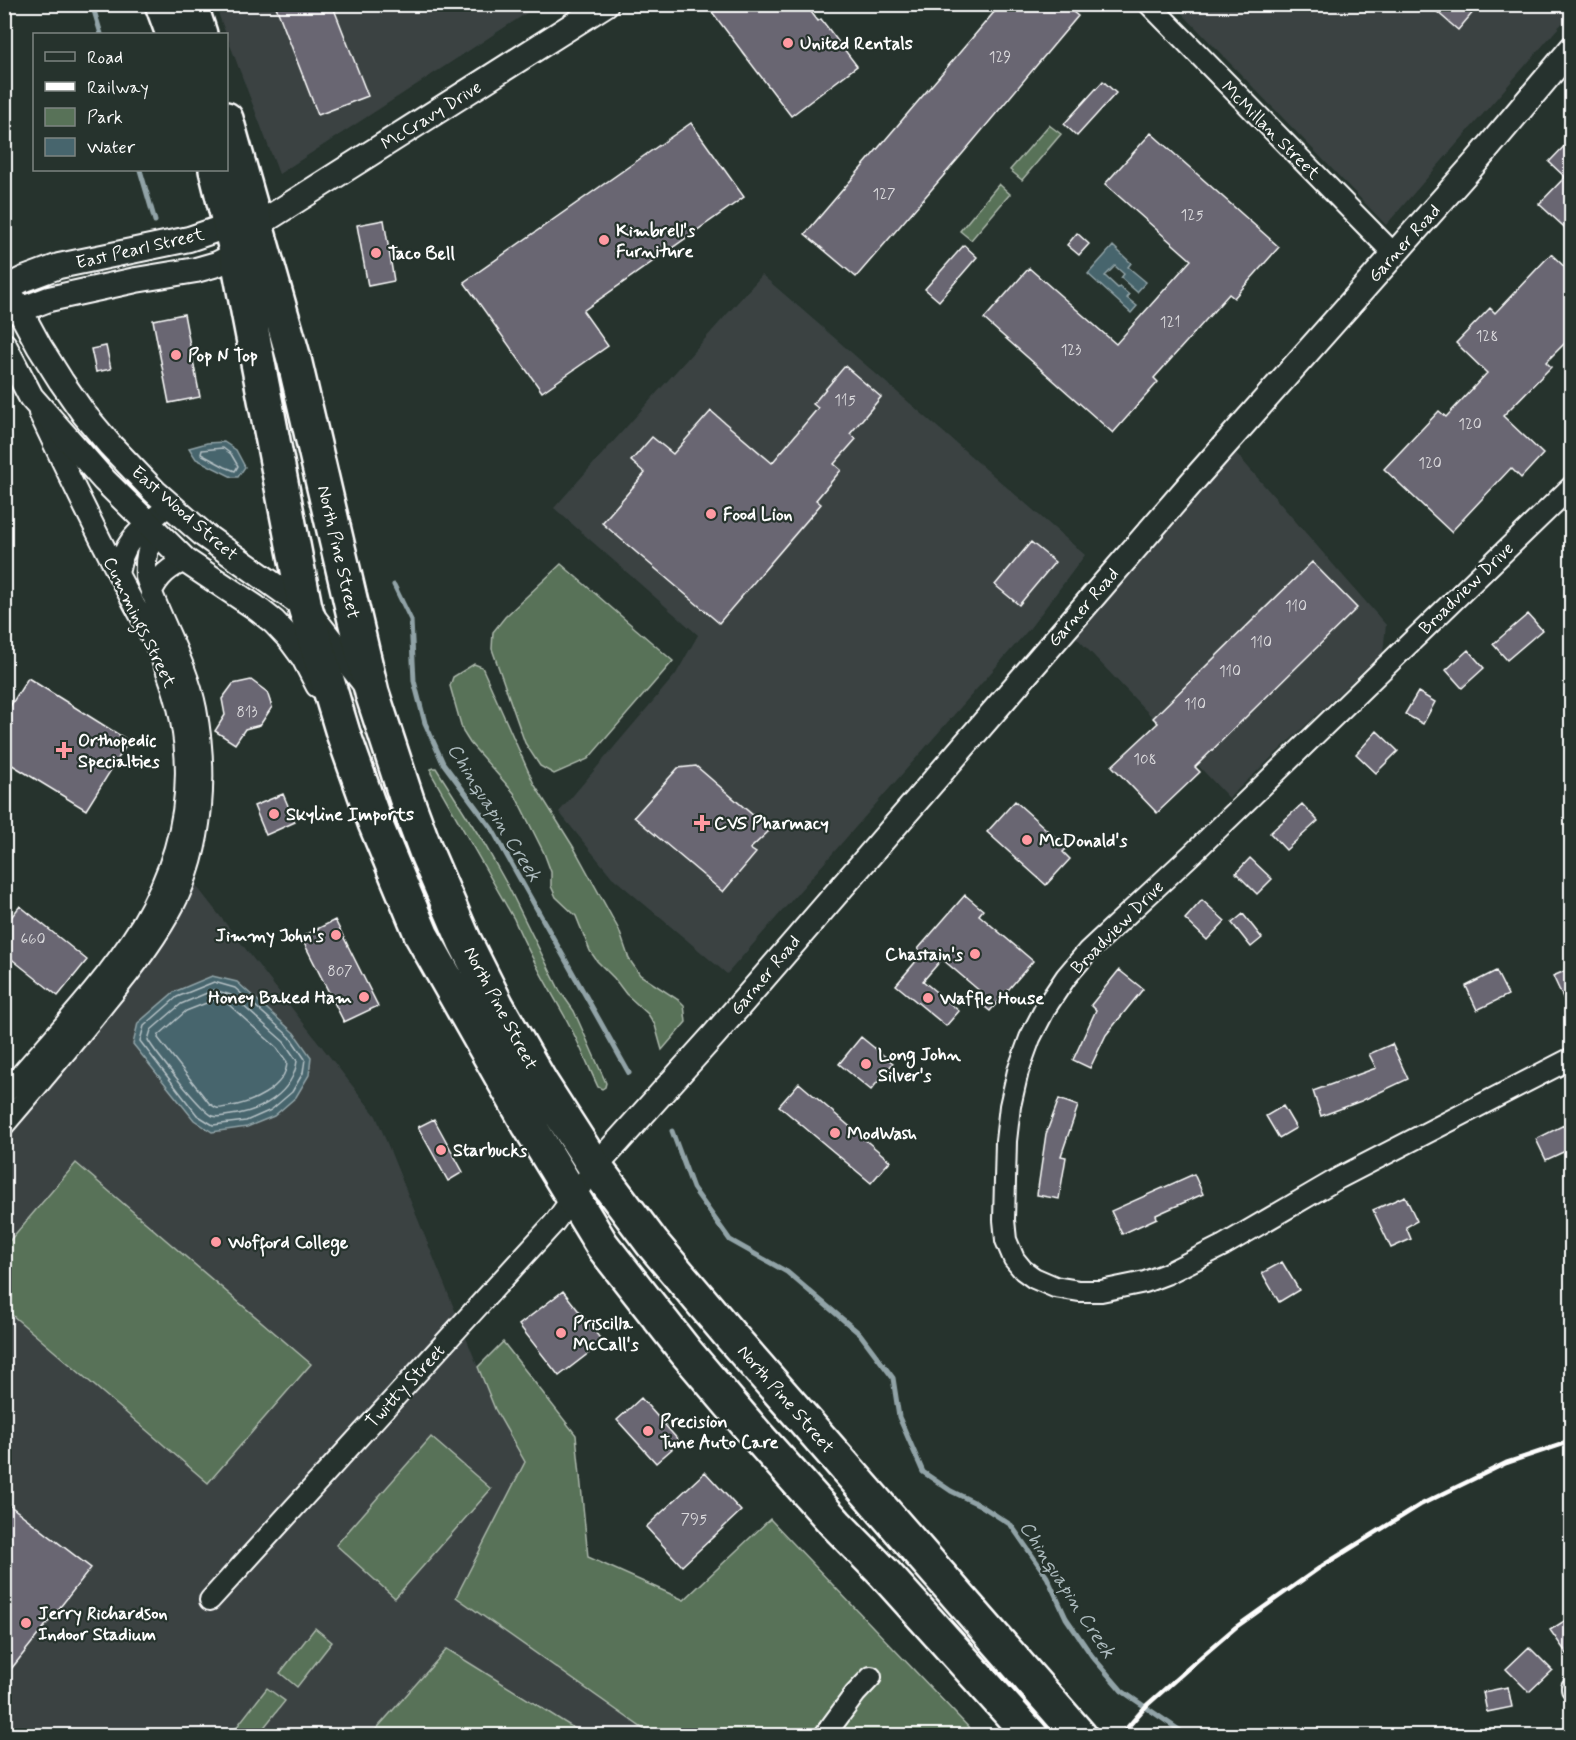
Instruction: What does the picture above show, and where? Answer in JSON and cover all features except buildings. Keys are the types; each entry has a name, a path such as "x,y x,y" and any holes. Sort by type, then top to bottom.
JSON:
{"highway":[{"path":"162,4 174,33"},
{"path":"190,4 200,33"},
{"name":"North Pine Street","path":"228,134 241,235 305,607 375,823 422,936 529,1125 602,1245 686,1352 764,1443 1031,1736"},
{"name":"North Pine Street","path":"216,171 294,359 372,693 418,832 464,940 497,1006 541,1083 595,1167 652,1243 1080,1736"}],"street":[{"name":"McCravy Drive","path":"241,235 606,4"},
{"name":"McMillan Street","path":"1149,4 1394,254"},
{"name":"Garner Road","path":"595,1167 721,1026 1122,561 1483,154 1572,48"},
{"name":"East Pearl Street","path":"8,295 49,299 136,280 196,270 217,264 241,235"},
{"name":"East Pearl Street","path":"8,295 24,279 59,266 189,239 241,235"},
{"name":"East Wood Street","path":"8,295 61,381 110,445 169,505 204,535 305,607 372,693"},
{"name":"East Wood Street","path":"4,345 31,398 104,480 186,561 255,607 290,639 304,658 344,733"},
{"name":"Cummings Street","path":"4,1094 106,974 124,950 156,898 168,871 181,827 186,793 183,731 166,668 31,398"},
{"path":"69,477 104,480"},
{"name":"Broadview Drive","path":"1572,486 1193,853 1088,951 1066,978 1046,1007 1030,1038 1018,1071 1010,1106 1006,1141 1004,1220 1006,1240 1014,1259 1023,1270 1034,1278 1055,1287 1079,1291 1101,1291 1145,1282 1224,1245 1339,1178 1572,1058"},
{"path":"118,574 120,559 127,545 136,533 152,527 169,505"},
{"name":"Cummings Street","path":"4,1125 114,992 158,933 181,889 194,850 200,812 201,741 187,676 146,578 145,561 152,527"},
{"path":"151,593 164,572 186,561"},
{"name":"Twitty Street","path":"210,1600 554,1223 595,1167"},
{"path":"824,1736 855,1694 871,1677"}],"shaded area":[{"path":"1571,4 1572,12 1386,225 1174,5"},
{"path":"215,5 539,5 279,174 228,39 228,33 226,33"},
{"path":"762,275 1085,555 1030,628 727,974 612,877 559,812 676,674 698,635 554,508"},
{"path":"1235,452 1386,625 1383,652 1229,798 1076,637"},
{"name":"Wofford College","path":"187,874 376,1116 495,1409 525,1462 456,1597 652,1735 5,1736 5,1094"}],"green space":[{"path":"1049,125 1061,134 1022,180 1010,170"},
{"path":"999,184 1010,194 971,240 960,231"},
{"path":"561,564 673,661 588,759 554,774 540,766 525,743 492,649 493,632 505,617"},
{"path":"474,664 482,667 534,784 574,848 619,930 629,959 640,975 684,1005 686,1022 662,1050 655,1025 648,1014 626,994 597,961 590,951 576,916 556,897 551,886 551,872 544,853 514,793 463,732 450,686 453,677"},
{"path":"436,768 485,845 560,991 574,1011 606,1083 602,1089 598,1087 514,919 431,773 431,769"},
{"path":"76,1163 311,1364 208,1483 5,1309 5,1246"},
{"path":"503,1342 576,1435 588,1557 684,1600 770,1519 976,1735 652,1735 456,1597 525,1462 495,1409 478,1367"},
{"path":"431,1437 491,1489 395,1598 336,1545"},
{"path":"315,1628 332,1642 297,1687 280,1673"},
{"path":"447,1649 585,1735 371,1735"},
{"path":"267,1688 285,1701 258,1735 232,1733"}],"water":[{"path":"1113,246 1131,263 1128,267 1146,282 1137,292 1121,278 1124,274 1115,266 1105,276 1129,295 1127,298 1137,306 1131,313 1088,274"},
{"path":"224,442 236,450 245,467 238,477 232,477 196,459 189,448 207,443"},
{"path":"212,976 237,982 294,1033 311,1057 309,1075 296,1097 274,1116 247,1127 212,1132 194,1120 133,1044 138,1023 174,992"}],"waterway":[{"name":"Chinquapin Creek","path":"92,4 101,33"},
{"name":"Chinquapin Creek","path":"140,171 155,221"},
{"name":"Chinquapin Creek","path":"394,585 411,620 414,681 425,723 443,763 492,829 629,1073"},
{"name":"Chinquapin Creek","path":"672,1131 693,1188 730,1240 787,1272 860,1334 893,1378 899,1417 923,1472 951,1491 980,1505 1011,1525 1047,1577 1066,1618 1092,1656 1122,1691 1188,1736"}],"railway":[{"path":"1120,1736 1147,1705 1236,1627 1322,1566 1420,1505 1506,1463 1572,1441"}],"place":[{"name":"United Rentals","path":"788,43"},
{"name":"Kimbrell's Furniture","path":"604,240"},
{"name":"Taco Bell","path":"376,253"},
{"name":"Pop N Top","path":"176,355"},
{"name":"Food Lion","path":"711,514"},
{"name":"Orthopedic Specialties","path":"64,750"},
{"name":"Skyline Imports","path":"274,814"},
{"name":"CVS Pharmacy","path":"702,823"},
{"name":"McDonald's","path":"1027,840"},
{"name":"Jimmy John's","path":"336,935"},
{"name":"Chastain's","path":"975,954"},
{"name":"Honey Baked Ham","path":"364,997"},
{"name":"Waffle House","path":"928,998"},
{"name":"Long John Silver's","path":"866,1064"},
{"name":"ModWash","path":"835,1133"},
{"name":"Starbucks","path":"441,1150"},
{"name":"Wofford College","path":"216,1242"},
{"name":"Priscilla McCall's","path":"561,1333"},
{"name":"Precision Tune Auto Care","path":"648,1431"},
{"name":"Jerry Richardson Indoor Stadium","path":"26,1623"}]}
